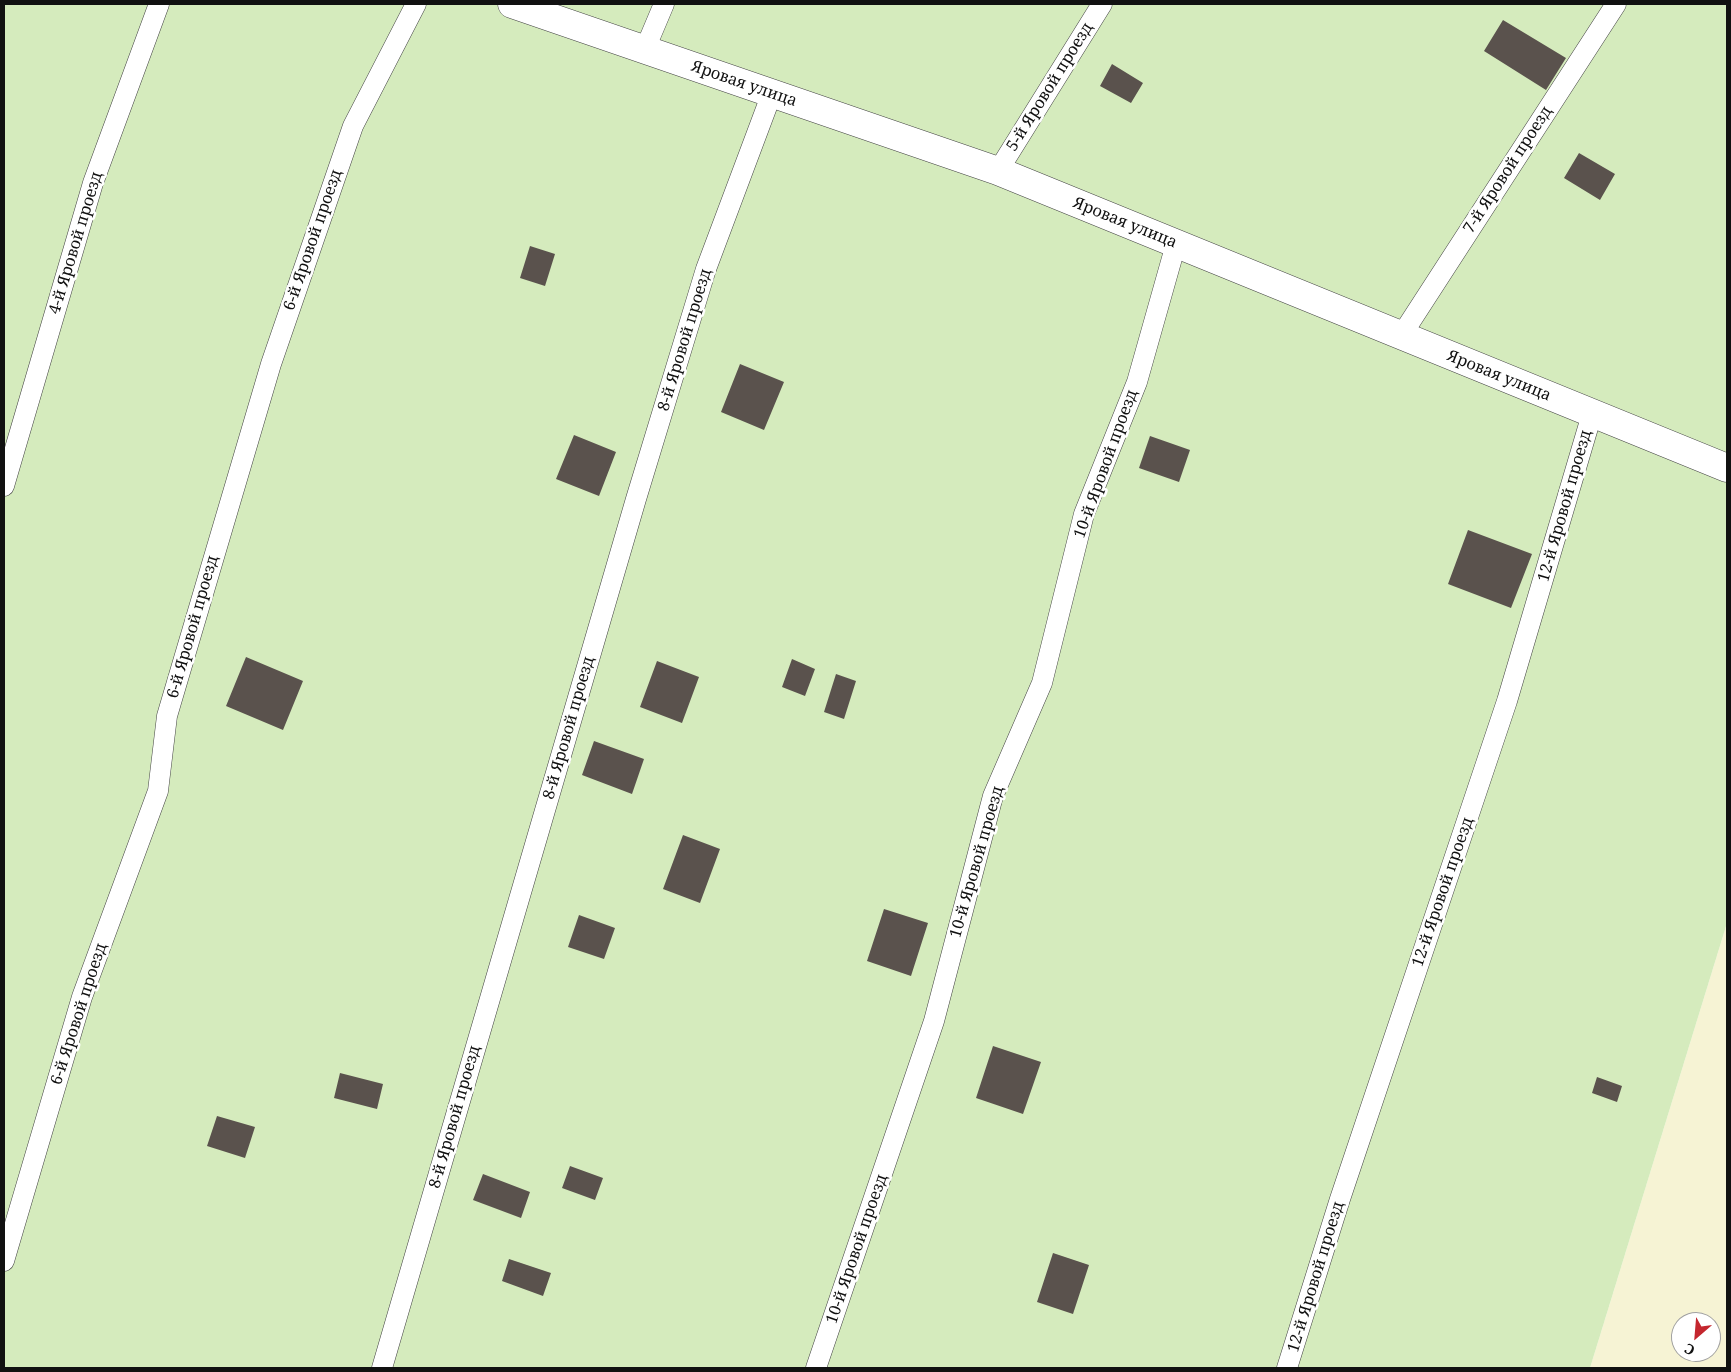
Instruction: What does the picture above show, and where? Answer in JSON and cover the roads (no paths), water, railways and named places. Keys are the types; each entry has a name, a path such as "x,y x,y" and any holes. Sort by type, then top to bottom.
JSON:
{"street":[{"name":"Яровая улица","path":"512,4 998,171 1727,468"}],"lane":[{"name":"4-й Яровой проезд","path":"4,486 93,182 159,4"},
{"name":"6-й Яровой проезд","path":"4,1260 82,997 158,791 167,716 271,364 353,126 416,4"},
{"path":"645,50 664,4"},
{"name":"5-й Яровой проезд","path":"998,171 1102,4"},
{"name":"7-й Яровой проезд","path":"1402,336 1616,4"},
{"name":"8-й Яровой проезд","path":"382,1368 619,555 703,278 772,93"},
{"name":"10-й Яровой проезд","path":"816,1368 934,1021 993,796 1042,683 1084,514 1137,382 1176,244"},
{"name":"12-й Яровой проезд","path":"1287,1368 1343,1190 1507,701 1592,414"}]}
